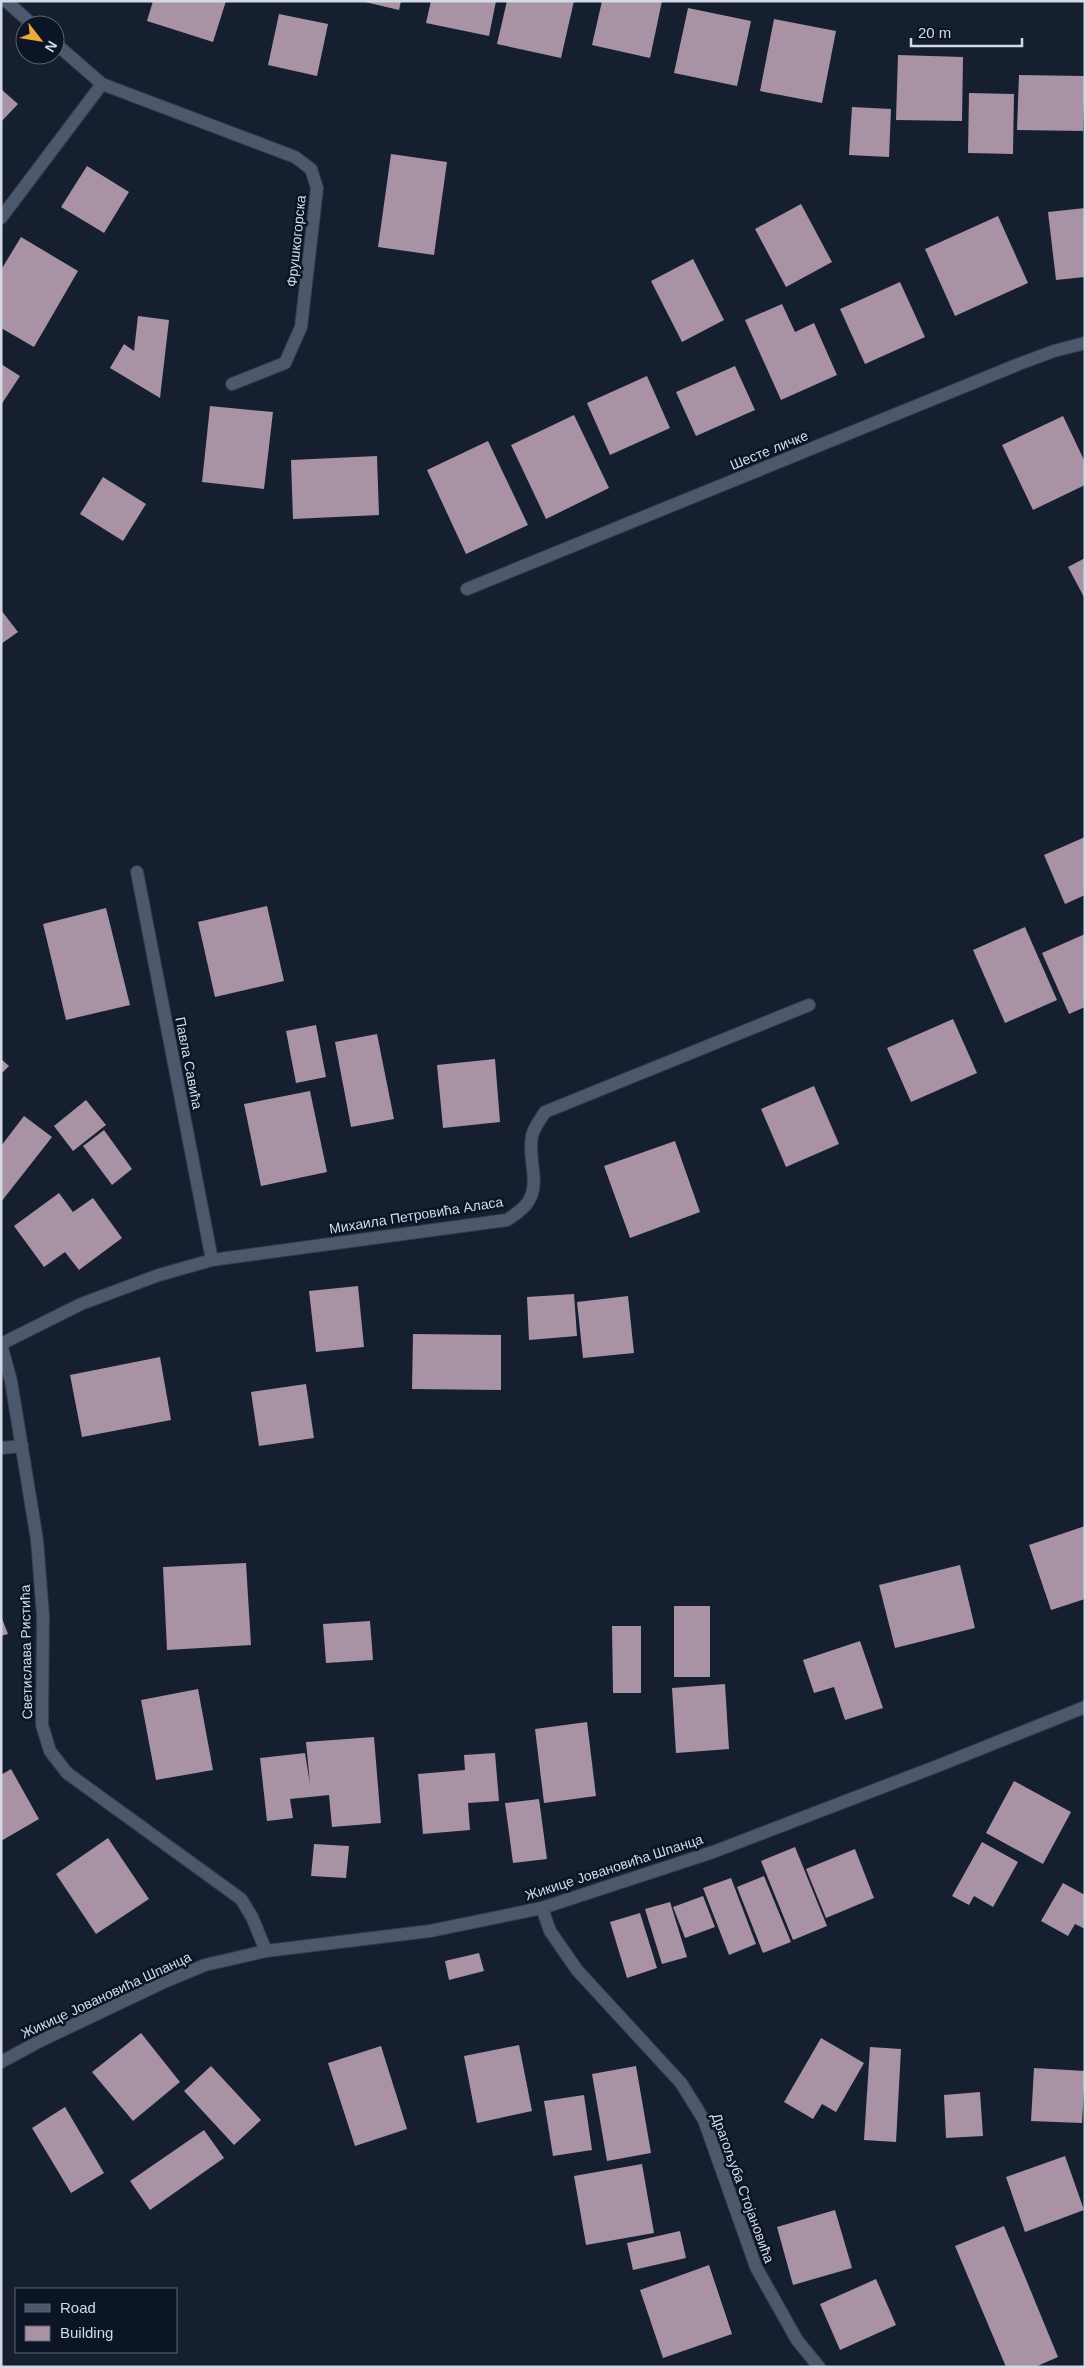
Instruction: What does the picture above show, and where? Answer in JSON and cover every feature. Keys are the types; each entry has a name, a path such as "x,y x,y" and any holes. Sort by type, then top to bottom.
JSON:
{"street":[{"path":"6,1 22,15"},
{"name":"Фрушкогорска","path":"65,53 102,84 295,156 311,169 317,188 301,327 285,363 232,384"},
{"path":"1,218 102,84"},
{"name":"Шесте личке","path":"467,589 1054,350 1085,343"},
{"name":"Павла Савића","path":"137,872 212,1260"},
{"name":"Михаила Петровића Аласа","path":"1,1344 81,1304 159,1275 212,1260 507,1220 529,1201 533,1189 532,1137 536,1125 545,1112 809,1004"},
{"name":"Светислава Ристића","path":"1,1344 12,1381 37,1540 43,1616 42,1725 50,1751 67,1773 241,1899 252,1917 266,1951"},
{"path":"1,1448 22,1446"},
{"name":"Жикице Јовановића Шпанца","path":"1,2062 40,2041 172,1978 204,1965 266,1951 430,1932 542,1908 722,1848 940,1766 1085,1707"},
{"name":"Драгољуба Стојановића","path":"542,1908 550,1932 578,1970 680,2083 704,2120 756,2267 797,2340 818,2367"}],"building":[{"path":"153,1 226,1 213,42 147,21"},
{"path":"361,1 401,1 399,10"},
{"path":"431,1 496,1 489,36 426,23"},
{"path":"507,1 574,1 561,58 497,44"},
{"path":"602,1 662,1 650,58 592,45"},
{"path":"688,8 751,21 737,86 674,73"},
{"path":"279,14 328,24 317,76 268,65"},
{"path":"774,19 836,31 822,103 760,91"},
{"path":"898,55 963,57 962,121 896,120"},
{"path":"1019,75 1085,76 1083,131 1017,130"},
{"path":"1,89 18,104 1,122"},
{"path":"969,93 1014,94 1013,154 968,153"},
{"path":"852,107 891,109 889,157 849,155"},
{"path":"391,154 447,162 434,255 378,247"},
{"path":"87,166 129,192 104,233 61,207"},
{"path":"801,204 832,262 786,287 755,229"},
{"path":"1085,208 1085,277 1056,280 1048,212"},
{"path":"998,216 1028,283 955,316 925,249"},
{"path":"21,237 78,271 34,347 1,328 1,270"},
{"path":"693,259 724,320 682,342 651,281"},
{"path":"900,282 925,337 865,364 840,309"},
{"path":"782,304 795,332 814,323 837,375 781,400 745,320"},
{"path":"138,316 169,320 160,398 110,368 124,344 134,351"},
{"path":"1,364 20,376 1,405"},
{"path":"735,366 755,410 696,436 676,392"},
{"path":"647,376 670,428 610,455 587,403"},
{"path":"210,406 273,412 264,489 202,482"},
{"path":"574,415 609,488 546,519 511,445"},
{"path":"1063,416 1085,462 1085,485 1033,510 1002,445"},
{"path":"488,441 528,525 466,554 427,470"},
{"path":"377,456 379,515 293,519 291,460"},
{"path":"103,477 146,504 123,541 80,514"},
{"path":"1085,558 1085,599 1068,567"},
{"path":"1,610 18,632 1,644"},
{"path":"1085,837 1085,895 1065,904 1044,855"},
{"path":"267,906 284,981 215,997 198,922"},
{"path":"106,908 130,1005 66,1020 43,924"},
{"path":"1025,927 1057,1000 1005,1023 973,950"},
{"path":"1085,934 1085,1007 1069,1014 1042,953"},
{"path":"953,1019 977,1073 911,1102 887,1048"},
{"path":"316,1025 326,1077 296,1083 286,1031"},
{"path":"377,1034 394,1119 351,1127 335,1042"},
{"path":"1,1059 9,1066 1,1074"},
{"path":"495,1059 500,1122 443,1128 437,1065"},
{"path":"814,1086 839,1144 786,1167 761,1109"},
{"path":"310,1091 327,1172 261,1186 244,1104"},
{"path":"86,1100 106,1125 73,1151 54,1126"},
{"path":"24,1116 52,1137 1,1202 1,1146"},
{"path":"104,1130 132,1169 112,1185 83,1146"},
{"path":"675,1141 700,1212 630,1238 604,1166"},
{"path":"59,1193 73,1212 93,1198 122,1238 79,1270 65,1252 44,1267 14,1226"},
{"path":"358,1286 364,1347 316,1352 309,1291"},
{"path":"574,1294 577,1336 529,1340 527,1297"},
{"path":"628,1296 634,1353 583,1358 577,1302"},
{"path":"413,1334 501,1335 501,1390 412,1389"},
{"path":"160,1357 171,1420 82,1437 70,1375"},
{"path":"306,1384 314,1438 259,1446 251,1392"},
{"path":"1085,1526 1085,1599 1051,1610 1029,1545"},
{"path":"246,1563 251,1645 167,1650 163,1567"},
{"path":"960,1565 975,1628 895,1648 879,1585"},
{"path":"674,1606 710,1606 710,1677 674,1677"},
{"path":"1,1616 8,1634 1,1636"},
{"path":"370,1621 373,1660 326,1663 323,1624"},
{"path":"612,1626 641,1626 641,1693 613,1693"},
{"path":"860,1641 883,1708 845,1720 834,1687 814,1693 803,1660"},
{"path":"725,1684 729,1749 676,1753 672,1688"},
{"path":"198,1689 213,1770 156,1780 141,1700"},
{"path":"587,1722 596,1796 544,1803 535,1729"},
{"path":"374,1737 381,1823 332,1827 329,1795 290,1799 293,1818 267,1821 260,1758 305,1753 310,1784 306,1742"},
{"path":"495,1753 499,1801 468,1803 470,1830 423,1834 418,1774 465,1770 464,1755"},
{"path":"11,1769 39,1819 1,1841 1,1775"},
{"path":"1014,1781 1071,1812 1043,1864 986,1833"},
{"path":"539,1799 547,1859 513,1863 505,1803"},
{"path":"108,1838 149,1899 96,1934 56,1874"},
{"path":"982,1842 1018,1862 993,1907 974,1896 969,1905 952,1896"},
{"path":"314,1844 349,1846 346,1878 311,1876"},
{"path":"795,1847 827,1926 793,1940 761,1861"},
{"path":"855,1849 874,1898 826,1918 806,1869"},
{"path":"764,1876 791,1942 763,1953 737,1887"},
{"path":"731,1878 756,1944 729,1955 703,1888"},
{"path":"1063,1883 1085,1895 1085,1929 1075,1924 1068,1936 1041,1921"},
{"path":"703,1896 715,1927 685,1938 673,1907"},
{"path":"670,1902 687,1957 662,1964 645,1909"},
{"path":"640,1913 657,1968 627,1978 610,1922"},
{"path":"479,1953 484,1971 449,1980 445,1961"},
{"path":"141,2033 180,2082 133,2121 92,2072"},
{"path":"821,2038 864,2063 836,2112 822,2104 813,2119 784,2102"},
{"path":"519,2045 532,2111 477,2123 464,2056"},
{"path":"381,2046 407,2129 355,2146 328,2063"},
{"path":"870,2047 901,2049 896,2142 864,2140"},
{"path":"211,2066 261,2120 234,2145 184,2091"},
{"path":"636,2066 651,2153 607,2161 592,2074"},
{"path":"1034,2068 1085,2071 1082,2123 1031,2121"},
{"path":"980,2092 983,2136 946,2138 944,2095"},
{"path":"584,2095 592,2150 553,2156 544,2101"},
{"path":"65,2107 104,2173 71,2193 32,2128"},
{"path":"204,2130 224,2158 150,2210 130,2181"},
{"path":"1065,2156 1084,2210 1025,2232 1006,2177"},
{"path":"642,2164 654,2233 586,2245 574,2176"},
{"path":"835,2210 852,2268 793,2285 777,2227"},
{"path":"1004,2226 1058,2357 1035,2367 1006,2367 955,2246"},
{"path":"680,2231 686,2258 633,2270 627,2243"},
{"path":"709,2265 732,2334 663,2358 640,2290"},
{"path":"876,2279 896,2325 840,2350 820,2304"}]}
